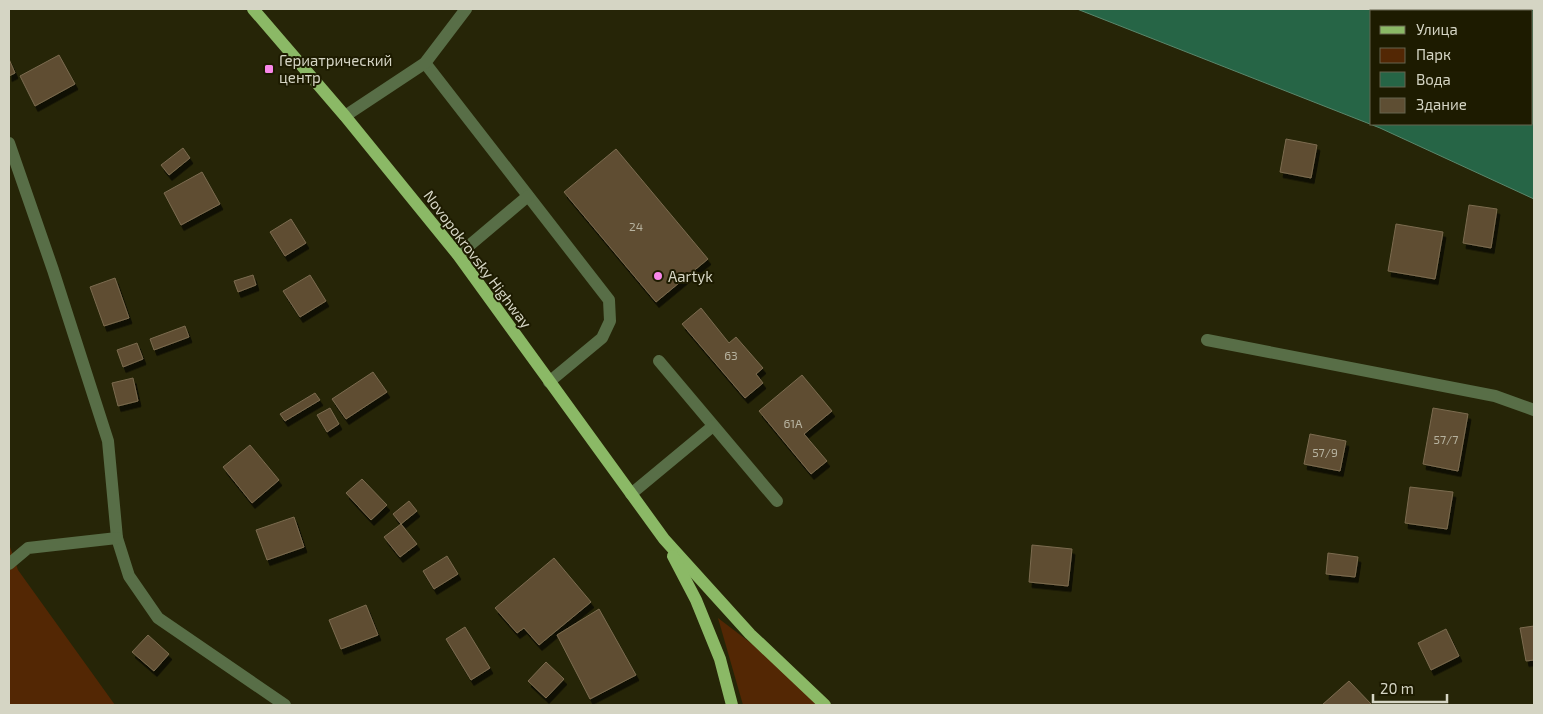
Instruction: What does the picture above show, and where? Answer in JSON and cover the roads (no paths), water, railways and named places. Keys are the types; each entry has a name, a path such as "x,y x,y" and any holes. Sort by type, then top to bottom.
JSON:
{"main road":[{"name":"Novopokrovsky Highway","path":"252,9 345,116 458,255 664,539"},
{"path":"664,539 696,600 720,659 732,705"},
{"path":"664,539 750,634 825,705"}],"street":[{"path":"345,116 425,63 466,9"},
{"path":"425,63 610,300 610,321 602,338 549,382"},
{"path":"9,143 50,261 108,441 117,538 129,576 158,618 285,705"},
{"path":"458,255 528,196"},
{"path":"1207,340 1495,396 1534,410"},
{"path":"659,361 777,501"},
{"path":"631,494 713,426"},
{"path":"9,564 28,548 117,538"}],"water":[{"path":"1077,9 1534,9 1534,199 1372,125 1533,125 1533,10 1370,10 1370,124"}],"place":[{"name":"Гериатрический центр","path":"269,69"},
{"name":"Aartyk","path":"658,276"}]}
